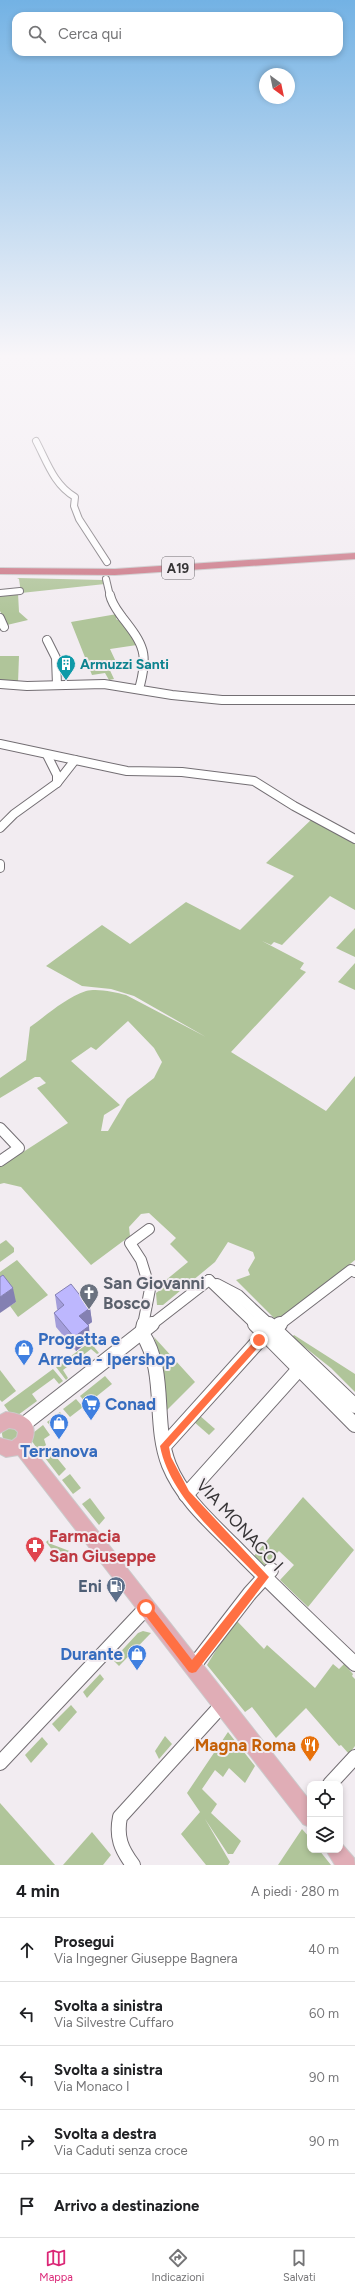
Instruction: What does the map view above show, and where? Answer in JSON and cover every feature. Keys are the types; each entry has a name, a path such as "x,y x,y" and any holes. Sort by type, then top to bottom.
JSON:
{"highway":[{"name":"A19","path":"0,565 112,567 355,551"},
{"name":"A19","path":"0,571 115,572 355,556"}],"main road":[{"path":"0,1446 9,1450 21,1446 26,1434 23,1424 15,1420 1,1422"},
{"path":"21,1446 192,1668 307,1813"},
{"path":"338,1853 347,1865"}],"street":[{"path":"36,441 57,483 63,490 75,497 74,506 78,516 90,538 107,562"},
{"path":"106,579 112,603 135,634 143,650 145,667 139,689"},
{"path":"0,593 20,591"},
{"path":"0,618 4,627"},
{"path":"47,640 56,658 57,685"},
{"path":"0,684 104,684 172,695 222,700 355,700"},
{"path":"0,744 47,756 126,770 182,772 254,781 294,806 355,839"},
{"path":"47,756 56,772 57,783"},
{"path":"0,828 14,814 57,783 69,770 75,760"},
{"path":"56,772 63,774 69,770"},
{"path":"0,1128 19,1148 0,1161"},
{"path":"142,1333 150,1289 141,1260 130,1243 149,1229"},
{"path":"164,1446 270,1332 351,1270 355,1272"},
{"path":"23,1424 209,1280 355,1406"},
{"path":"270,1332 300,1368 355,1425"},
{"name":"VIA MONACO I","path":"142,1333 152,1346 157,1369 159,1416 167,1458 186,1495 267,1573 355,1664"},
{"path":"186,1495 300,1368"},
{"path":"192,1668 267,1573"},
{"path":"0,1763 146,1608"},
{"path":"133,1865 122,1852 116,1834 120,1817 222,1705"},
{"path":"333,1781 355,1757"}],"green space":[{"path":"17,578 104,580 105,584 21,593 19,579"},
{"path":"18,593 19,612 28,620 7,625 0,611 0,595"},
{"path":"117,614 119,617 116,618 117,620 121,620 137,645 110,649 116,662 107,664 114,679 109,680 105,673 92,675 71,622"},
{"path":"0,656 19,656 18,683 0,682"},
{"path":"314,817 355,839 355,910 330,896 282,945 274,942 271,945 262,941 304,963 300,969 306,972 231,1052 326,1111 355,1076 355,1260 278,1322 236,1280 250,1275 248,1270 255,1258 253,1252 228,1242 215,1262 163,1305 157,1305 156,1293 163,1288 166,1280 188,1262 170,1244 176,1238 149,1213 141,1214 129,1227 130,1236 91,1265 21,1187 4,1183 0,1184 0,1167 68,1123 37,1088 46,1083 40,1077 35,1077 0,1098 0,1078 26,1060 30,1027 56,1007 78,994 90,990 101,990 126,995 206,1037 134,996 111,989 82,986 46,966 102,925 130,944 186,902 240,930 294,876 266,863","holes":["128,1021 154,1048 162,1062 154,1078 127,1099 108,1131 101,1131 104,1115 120,1105 71,1061 91,1047 96,1050"]},
{"path":"355,928 355,957 336,948"},
{"path":"355,963 355,990 338,982"},
{"path":"6,1240 14,1248 14,1252 0,1262 0,1244"},
{"path":"17,1260 48,1295 18,1317 10,1306 16,1302 0,1286 0,1272"},
{"path":"294,1335 355,1374 355,1392 331,1368 292,1337"},
{"path":"154,1337 195,1382 165,1412 163,1369"},
{"path":"90,1342 99,1353 97,1354 91,1349 82,1356 87,1362 84,1364 79,1358 63,1370 68,1378 66,1380 56,1367"},
{"path":"53,1369 63,1381 59,1384 54,1378 32,1394 37,1401 18,1415 11,1415 4,1405"},
{"path":"0,1370 16,1391 2,1402 0,1400"},
{"path":"105,1376 112,1384 87,1404 80,1396"},
{"path":"76,1399 83,1407 70,1417 63,1409"},
{"path":"60,1412 67,1421 54,1430 47,1422"},
{"path":"199,1415 215,1429 209,1435 193,1421"},
{"path":"43,1425 50,1435 44,1439 46,1445 39,1451 31,1440 33,1433"},
{"path":"10,1426 16,1428 18,1434 16,1440 10,1442 4,1440 2,1434 4,1428"},
{"path":"49,1448 66,1469 59,1476 42,1454"},
{"path":"70,1474 81,1488 73,1494 62,1480"},
{"path":"303,1497 354,1550 308,1607 280,1580 294,1565 279,1551 264,1566 254,1556"},
{"path":"90,1498 105,1518 99,1525 82,1504"},
{"path":"55,1534 51,1544 72,1552 61,1561 46,1542"},
{"path":"235,1619 264,1649 267,1645 315,1688 333,1664 339,1669 344,1664 353,1674 352,1676 355,1679 355,1746 349,1754 341,1745 339,1746 306,1708 276,1738 252,1707 245,1712 207,1665"},
{"path":"143,1631 151,1633 119,1666 113,1660 138,1633"},
{"path":"100,1674 104,1679 87,1698 83,1692"},
{"path":"71,1705 77,1712 59,1732 52,1724"},
{"path":"228,1732 255,1766 245,1783 229,1768 223,1777 215,1770 202,1789 217,1804 211,1813 241,1841 233,1854 228,1854 205,1819 230,1862 228,1865 206,1865 181,1834 200,1812 187,1793"},
{"path":"165,1736 172,1744 159,1759 155,1751"},
{"path":"42,1737 48,1744 31,1763 25,1755"},
{"path":"0,1803 55,1865 0,1865"},
{"path":"302,1829 307,1835 307,1853 321,1853 331,1865 278,1865"},
{"path":"92,1832 111,1855 103,1865 63,1865"}],"building":[{"path":"3,1275 13,1288 0,1297 0,1277"},
{"path":"71,1284 90,1308 79,1316 89,1326 74,1337 54,1313 64,1305 55,1295"}],"place":[{"name":"Armuzzi Santi","path":"66,681"},
{"name":"San Giovanni Bosco","path":"89,1310"},
{"name":"Progetta e Arreda - Ipershop","path":"24,1366"},
{"name":"Conad","path":"91,1421"},
{"name":"Terranova","path":"59,1440"},
{"name":"Farmacia San Giuseppe","path":"35,1563"},
{"name":"Eni","path":"116,1603"},
{"name":"Durante","path":"137,1671"},
{"name":"Magna Roma","path":"310,1762"}],"route":[{"path":"146,1608 192,1668 205,1654 239,1606 264,1577 186,1495 167,1458 164,1446 259,1340"}]}
